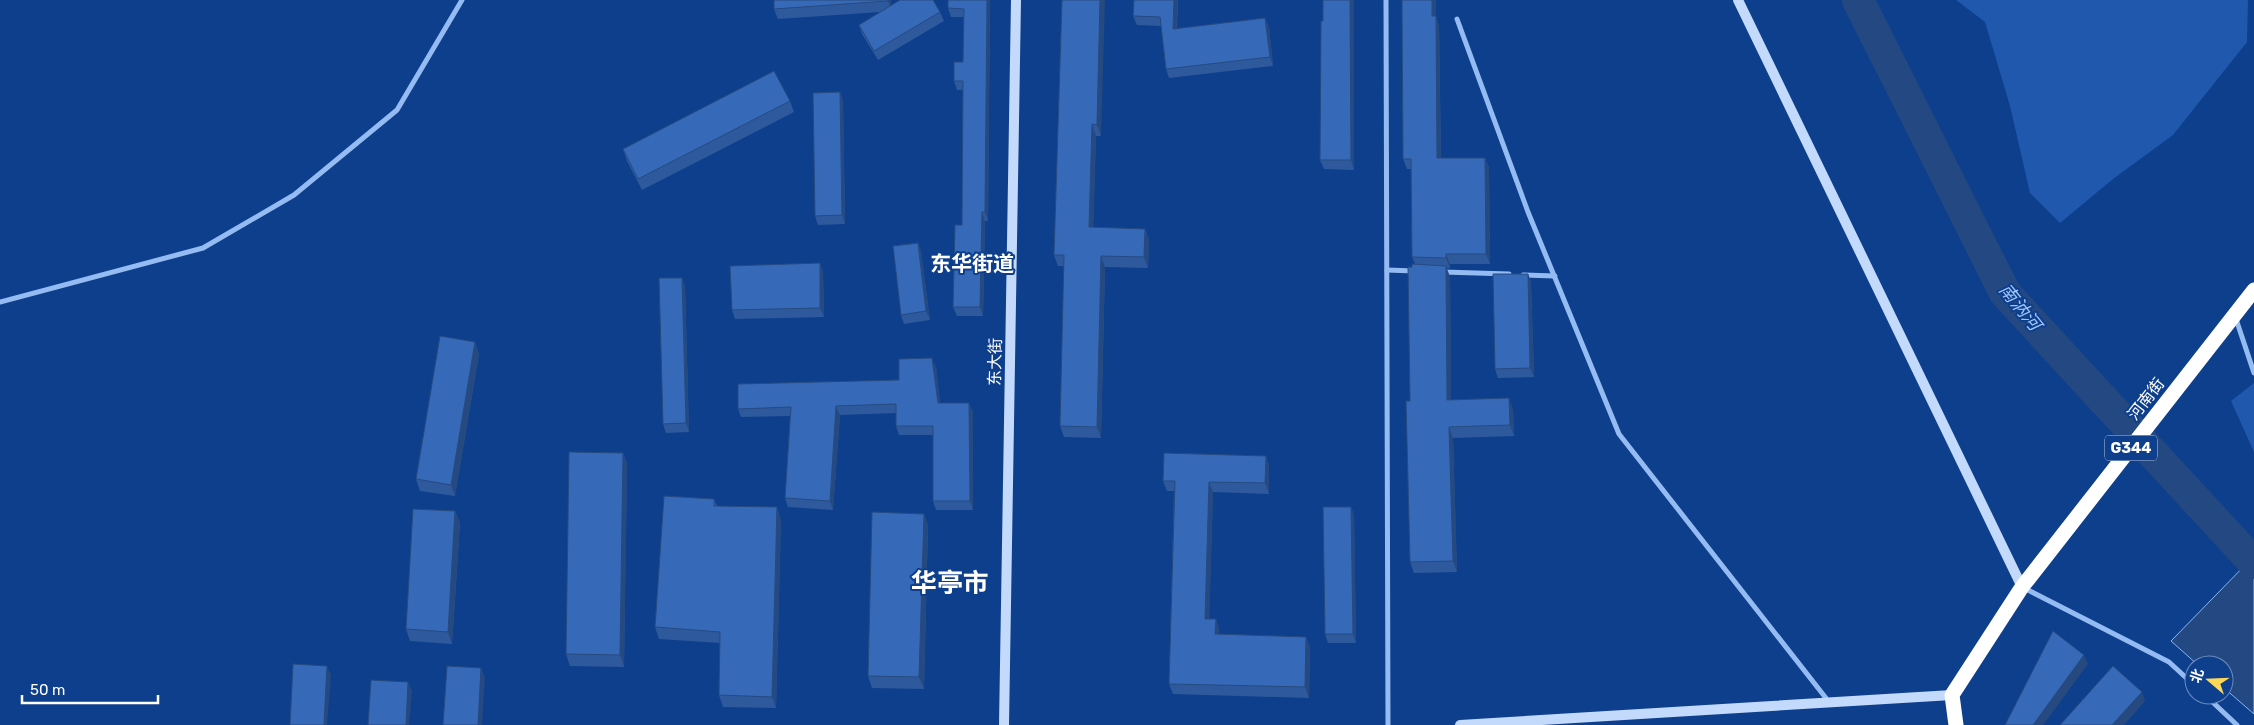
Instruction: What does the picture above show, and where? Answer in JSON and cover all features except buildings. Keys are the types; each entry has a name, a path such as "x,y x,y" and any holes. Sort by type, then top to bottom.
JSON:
{"highway":[{"name":"河南街","path":"2022,587 2254,290"},
{"name":"G344","path":"1952,695 2022,587"},
{"path":"1952,695 1956,725"}],"street":[{"path":"0,302 203,248 294,195 397,110 462,0"},
{"name":"东大街","path":"1004,725 1016,0"},
{"path":"1386,0 1388,725"},
{"path":"1738,0 2022,587 2169,662 2184,676"},
{"path":"1457,19 1528,212 1620,434 1829,702"},
{"path":"1386,270 1416,271"},
{"path":"1436,272 1555,276"},
{"path":"2234,315 2254,373"},
{"path":"1460,725 1952,695"},
{"path":"2216,705 2237,725"}],"shaded area":[{"path":"1956,0 2248,0 2247,42 2173,135 2113,179 2060,223 2030,193 2010,106 1985,22"},
{"path":"2254,383 2254,452 2231,401"},
{"path":"2254,556 2254,714 2234,697 2234,655 2187,655 2171,641"}],"waterway":[{"name":"南汭河","path":"1858,0 2005,293 2254,563"}],"district":[{"name":"东华街道","path":"972,263"},
{"name":"华亭市","path":"950,583"}]}
